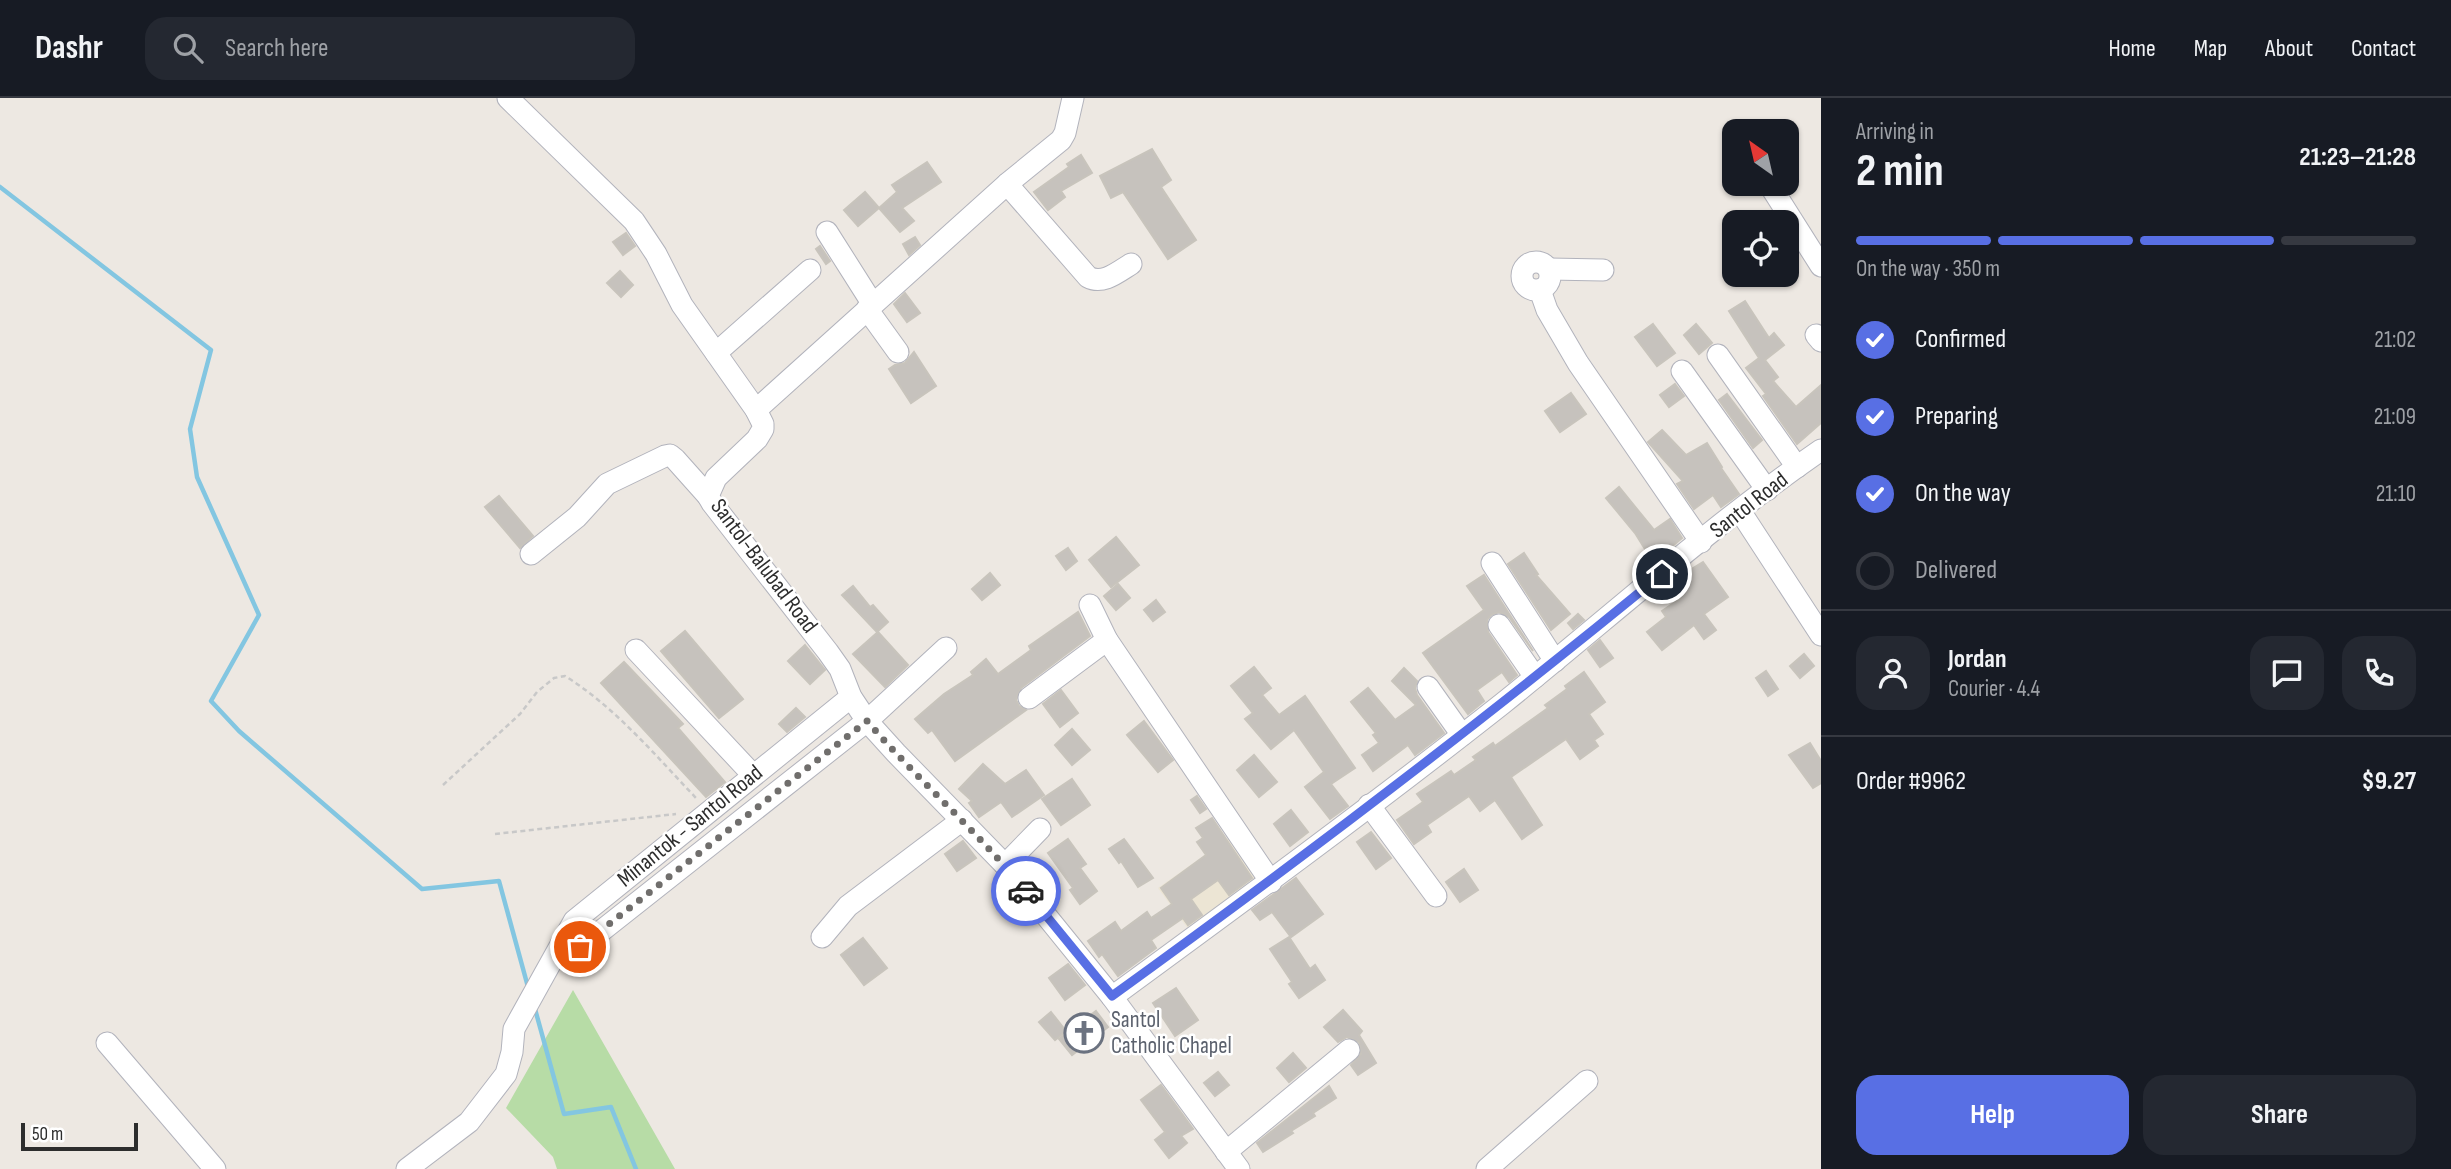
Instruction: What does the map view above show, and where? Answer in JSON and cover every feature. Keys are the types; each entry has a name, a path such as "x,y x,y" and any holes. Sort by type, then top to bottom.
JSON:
{"street":[{"path":"510,99 634,221 656,254 682,305 756,410 1007,184 1061,141 1073,98"},
{"path":"1007,184 1088,277 1095,281 1106,279 1131,264"},
{"path":"1777,196 1821,266"},
{"path":"827,232 898,352"},
{"path":"1604,270 1549,269 1533,262 1523,270 1523,283 1528,288 1540,290 1547,310 1578,363 1701,542"},
{"path":"716,353 810,270"},
{"path":"1718,355 1797,467"},
{"path":"1682,371 1767,490"},
{"name":"Santol-Balubad Road","path":"756,410 763,429 757,439 716,478 708,496 828,652 840,669 851,697 867,721 1004,865 1112,996 1233,1161"},
{"name":"Santol Road","path":"1112,996 1270,881 1462,735 1740,510 1821,450"},
{"path":"531,554 577,517 607,484 665,456 670,455 675,459 708,496"},
{"path":"1740,510 1821,635"},
{"path":"1492,563 1555,660"},
{"path":"1090,605 1107,640 1270,881"},
{"path":"1499,625 1535,677"},
{"path":"1029,698 1107,640"},
{"path":"580,947 867,721 946,648"},
{"path":"636,650 753,775"},
{"path":"1428,687 1462,735"},
{"name":"Minantok - Santol Road","path":"407,1169 468,1122 506,1074 514,1029 574,921 851,697"},
{"path":"1369,805 1436,896"},
{"path":"822,937 848,906 962,820"},
{"path":"1004,865 1040,829"},
{"path":"107,1043 215,1169"},
{"path":"1233,1161 1349,1050"},
{"path":"1487,1169 1587,1081"}],"path":[{"path":"443,785 520,714 537,692 554,678 565,676 584,688 646,745 708,811"},
{"path":"495,834 708,811"}],"shaded area":[{"path":"1233,835 1266,880 1192,934 1158,888"}],"green space":[{"path":"573,990 675,1169 557,1169 553,1157 506,1108"}],"building":[{"path":"1152,149 1171,180 1161,187 1196,240 1168,259 1123,192 1111,198 1100,176"},
{"path":"1081,155 1092,173 1061,191 1065,197 1048,210 1034,192"},
{"path":"927,162 941,182 902,208 914,221 900,232 879,208 897,192 892,185"},
{"path":"865,192 879,208 858,226 844,210"},
{"path":"626,233 635,246 623,255 613,242"},
{"path":"915,237 920,245 909,255 903,244"},
{"path":"820,246 830,261 826,264 816,249"},
{"path":"620,271 633,285 621,297 607,283"},
{"path":"905,293 920,313 907,322 894,304"},
{"path":"1745,301 1769,338 1774,333 1784,345 1765,360 1778,377 1773,381 1796,407 1821,385 1821,423 1797,444 1763,396 1766,394 1746,368 1759,358 1729,311"},
{"path":"1653,324 1675,353 1657,366 1635,337"},
{"path":"1696,324 1712,343 1699,354 1684,335"},
{"path":"914,352 936,386 911,403 889,369 905,363"},
{"path":"1675,384 1684,396 1669,407 1660,395"},
{"path":"1571,393 1586,414 1560,432 1545,411"},
{"path":"1727,394 1762,440 1753,448 1719,400"},
{"path":"1662,430 1686,455 1707,443 1739,494 1721,507 1713,495 1694,509 1677,484 1683,481 1648,442"},
{"path":"1619,487 1654,530 1670,519 1682,538 1653,562 1635,533 1606,498"},
{"path":"499,496 533,536 520,548 485,507"},
{"path":"1116,537 1139,565 1111,587 1089,560"},
{"path":"1068,548 1077,561 1066,570 1056,556"},
{"path":"1524,553 1538,574 1536,575 1570,614 1551,630 1508,564"},
{"path":"1703,562 1728,597 1704,614 1716,630 1704,639 1694,625 1662,650 1647,632 1666,617 1662,611 1681,598 1670,582"},
{"path":"990,573 1000,585 982,600 972,589"},
{"path":"1484,575 1533,651 1509,617 1499,612 1491,615 1487,620 1488,632 1517,675 1509,682 1502,672 1477,690 1484,701 1468,714 1423,653 1484,610 1467,586"},
{"path":"1118,584 1130,598 1116,610 1104,596"},
{"path":"853,586 870,607 873,605 888,622 877,632 842,595"},
{"path":"1156,600 1165,612 1153,621 1144,610"},
{"path":"1078,612 1090,636 1021,688 1016,700 1019,706 1026,710 955,761 932,730 928,733 915,719 944,694 973,675 971,672 986,659 998,674 1031,650 1029,646"},
{"path":"1578,614 1584,620 1573,629 1568,623"},
{"path":"685,631 743,699 719,718 661,651"},
{"path":"878,632 908,665 885,687 853,654"},
{"path":"1600,640 1613,658 1600,667 1588,650"},
{"path":"805,645 825,670 810,684 788,661"},
{"path":"1804,654 1814,666 1800,678 1790,666"},
{"path":"624,662 683,724 678,728 725,782 706,797 601,683"},
{"path":"1254,667 1271,688 1262,695 1279,715 1305,696 1355,768 1331,784 1348,806 1330,819 1305,787 1324,772 1294,730 1271,749 1245,719 1253,713 1231,686"},
{"path":"1404,668 1417,681 1417,695 1444,733 1415,755 1408,745 1373,771 1362,755 1379,743 1373,735 1376,733 1351,702 1368,688 1395,720 1416,705 1392,681"},
{"path":"1766,671 1778,689 1768,696 1756,678"},
{"path":"1584,672 1605,702 1589,714 1603,734 1594,740 1598,746 1580,759 1566,739 1511,777 1542,825 1522,839 1495,800 1480,811 1469,796 1427,825 1431,832 1414,844 1397,820 1423,802 1417,794 1451,771 1454,775 1476,760 1473,757 1493,743 1495,746 1548,708 1545,705"},
{"path":"1061,690 1078,713 1060,727 1043,704"},
{"path":"796,708 805,717 787,732 779,724"},
{"path":"1144,721 1173,760 1158,772 1127,735"},
{"path":"1072,729 1090,750 1072,765 1055,745"},
{"path":"1810,743 1821,761 1821,783 1813,788 1789,755"},
{"path":"1254,755 1277,782 1259,797 1237,770"},
{"path":"983,764 1005,784 1026,770 1044,795 1012,817 1001,802 979,817 969,803 972,801 959,789"},
{"path":"1072,779 1090,805 1061,825 1042,799"},
{"path":"1197,796 1206,809 1200,813 1191,800"},
{"path":"1291,810 1308,832 1290,846 1274,824"},
{"path":"1212,818 1252,878 1229,895 1218,880 1191,899 1202,915 1188,925 1183,918 1151,940 1156,948 1118,976 1102,954 1099,957 1088,941 1115,922 1121,931 1147,912 1151,918 1172,904 1161,888 1206,855 1197,842 1203,838 1196,828"},
{"path":"1371,832 1391,858 1376,869 1357,842"},
{"path":"1068,839 1086,864 1080,868 1097,891 1080,904 1070,890 1073,888 1048,853"},
{"path":"1124,839 1153,878 1138,887 1121,861 1119,863 1109,849"},
{"path":"963,841 976,858 957,871 945,854"},
{"path":"1464,869 1478,890 1460,902 1446,882"},
{"path":"1296,878 1323,914 1291,937 1272,912 1260,920 1252,910"},
{"path":"1289,937 1310,969 1315,965 1325,980 1299,998 1289,984 1292,982 1270,949"},
{"path":"863,938 887,968 864,985 841,955"},
{"path":"1068,964 1085,985 1065,1000 1049,978"},
{"path":"1176,988 1198,1020 1175,1036 1153,1003"},
{"path":"1343,1010 1362,1031 1359,1035 1376,1063 1358,1075 1351,1065 1361,1054 1359,1042 1347,1037 1338,1042 1324,1027"},
{"name":"Santol Catholic Chapel","path":"1096,1011 1108,1027 1072,1055 1059,1039"},
{"path":"1051,1012 1066,1031 1055,1040 1039,1022"},
{"path":"1293,1053 1306,1068 1289,1082 1277,1068"},
{"path":"1218,1072 1229,1085 1215,1096 1204,1083"},
{"path":"1161,1085 1193,1129 1181,1136 1187,1143 1169,1158 1155,1140 1165,1132 1141,1100"},
{"path":"1329,1086 1336,1098 1313,1113 1315,1116 1291,1131 1293,1133 1263,1152 1257,1143"}],"waterway":[{"path":"0,187 211,350 190,429 197,477 259,615 211,701 239,731 422,889 499,881 528,987"},
{"path":"535,1009 564,1114 611,1107 636,1169"}],"way so far":[{"path":"580,947 867,721 1026,891"}],"place":[{"name":"Santol Catholic Chapel","path":"1084,1033"}],"route":[{"path":"1026,891 1112,996 1270,881 1462,735 1662,574"}]}
